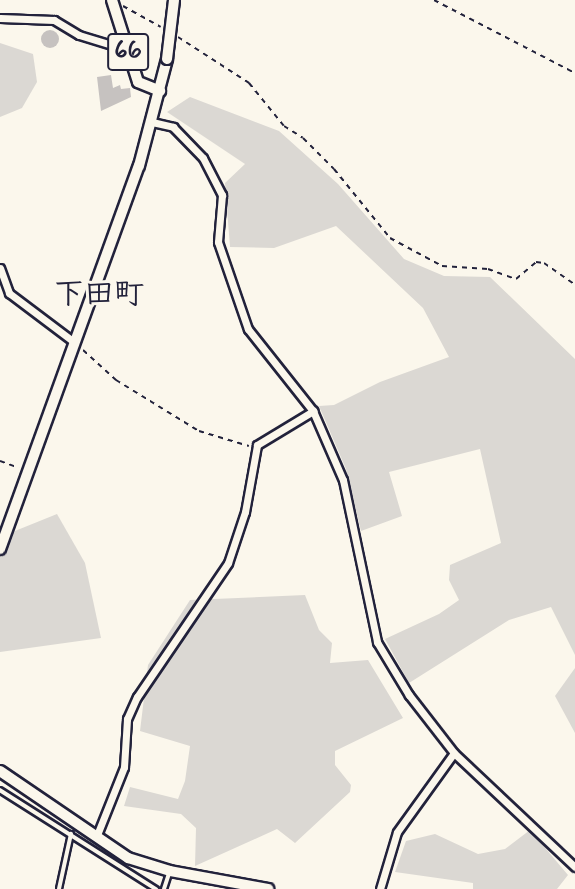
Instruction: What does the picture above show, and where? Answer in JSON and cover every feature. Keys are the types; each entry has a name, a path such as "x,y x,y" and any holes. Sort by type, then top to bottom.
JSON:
{"main road":[{"name":"66","path":"112,0 138,82 160,91"},
{"name":"66","path":"0,549 152,122 167,59 174,0"}],"street":[{"path":"0,18 54,20 79,35 128,50"},
{"path":"152,122 173,127 212,174 222,195 218,242 248,329 313,411 343,480 377,642 409,695 454,753 575,867"},
{"path":"0,268 9,293 75,342"},
{"path":"97,835 124,767 127,719 137,696 228,563 245,512 257,445 313,411"},
{"path":"380,889 397,832 454,753"},
{"path":"0,771 128,858 170,871 268,889"}],"lane":[{"path":"0,790 156,889"},
{"path":"59,889 71,834"},
{"path":"164,889 170,871"}],"path":[{"path":"122,0 124,8 166,30"},
{"path":"435,0 575,73"},
{"path":"176,36 249,83 284,126 303,138 334,169 390,238 442,266 488,269 516,279 536,262 544,263 575,285"},
{"path":"75,342 116,380 199,431 257,445"},
{"path":"0,461 28,471"}],"shaded area":[{"path":"0,43 33,54 37,82 22,108 0,117"},
{"path":"190,97 279,131 338,184 404,259 444,276 490,277 575,359 575,655 551,607 509,620 409,683 385,639 439,614 459,600 449,580 450,565 501,543 480,449 389,472 402,516 361,531 346,469 319,406 334,405 380,382 449,357 423,308 336,226 274,248 230,247 225,183 245,164 167,112"},
{"path":"57,514 85,563 101,638 0,652 0,537"},
{"path":"305,595 319,630 332,643 330,663 368,660 403,718 335,751 335,765 351,785 350,792 295,843 277,829 195,866 196,828 181,814 124,806 130,787 178,799 185,781 190,746 140,731 148,665 190,600"},
{"path":"575,668 575,733 555,696"},
{"path":"530,830 568,875 557,889 473,889 473,883 395,872 406,841 435,834 478,854 505,849"}],"building":[{"path":"50,30 56,33 59,39 56,45 50,48 44,45 41,39 44,33"},
{"path":"111,75 113,88 120,85 121,89 130,88 131,97 101,111 97,77"}],"district":[{"name":"下田町","path":"99,295"}]}
